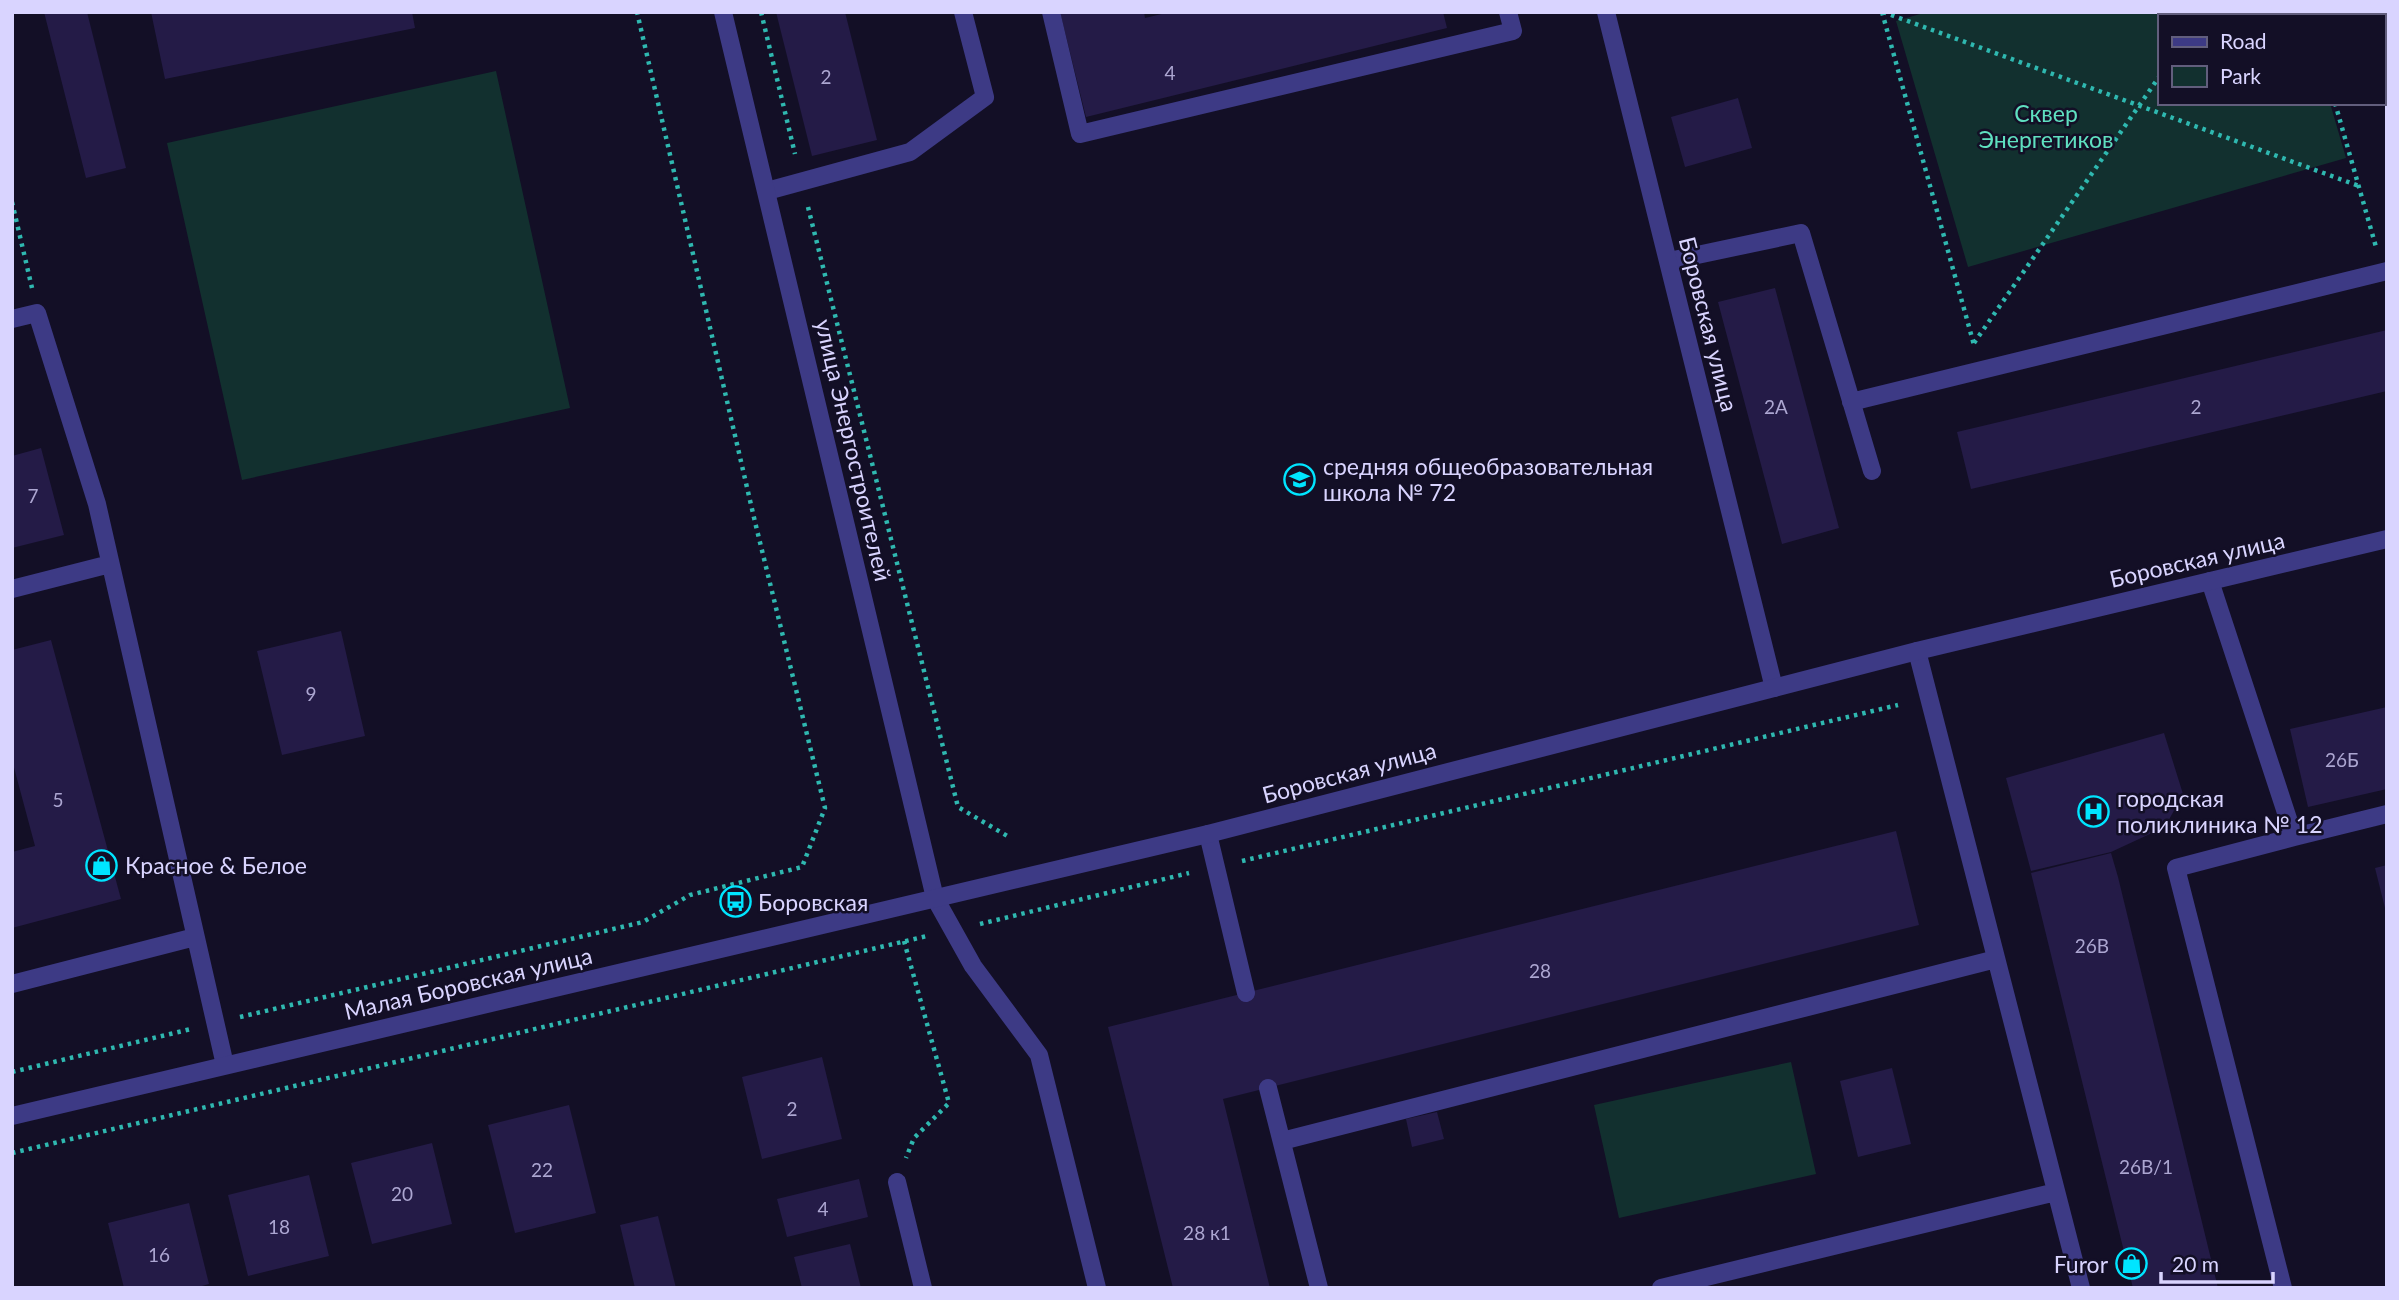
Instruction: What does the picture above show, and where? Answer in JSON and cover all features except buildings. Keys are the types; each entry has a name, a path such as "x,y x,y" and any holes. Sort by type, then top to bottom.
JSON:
{"street":[{"name":"улица Энергостроителей","path":"723,12 935,898 973,966 1039,1055 1097,1288"},
{"path":"767,191 910,152 985,97 963,12"},
{"path":"1051,12 1080,134 1513,30 1508,12"},
{"name":"Боровская улица","path":"1606,12 1774,688"},
{"path":"1669,261 1801,233 1872,471"},
{"path":"1851,402 2385,271"},
{"path":"12,319 37,313 97,505 225,1065"},
{"name":"Боровская улица","path":"935,898 1208,834 1917,651 2387,539"},
{"path":"12,589 110,564"},
{"path":"2210,581 2294,836"},
{"path":"1917,651 2081,1288"},
{"path":"2283,1288 2176,868 2387,814"},
{"path":"1208,834 1246,993"},
{"name":"Малая Боровская улица","path":"12,1116 935,898"},
{"path":"12,984 195,937"},
{"path":"1282,1141 1996,959"},
{"path":"1268,1088 1319,1288"},
{"path":"897,1182 923,1288"},
{"path":"1661,1288 2056,1192"}],"path":[{"path":"12,1072 643,922 690,895 802,867 825,808 752,509 637,12"},
{"path":"761,12 958,807 1009,837"},
{"path":"1882,12 2359,186"},
{"path":"1882,12 1981,370"},
{"path":"1973,344 2158,78"},
{"path":"2336,105 2385,271"},
{"path":"12,202 37,313"},
{"path":"897,1182 914,1138 949,1103 904,941"}],"green space":[{"name":"Сквер Энергетиков","path":"1927,12 2303,12 2158,14 2158,105 2331,105 2346,158 1968,267 1896,21"},
{"path":"496,71 570,408 242,480 167,143"},
{"path":"1791,1062 1816,1174 1619,1218 1594,1105"}],"place":[{"name":"средняя общеобразовательная школа № 72","path":"1300,479"},
{"name":"городская поликлиника № 12","path":"2094,811"},
{"name":"Красное & Белое","path":"102,865"},
{"name":"Боровская","path":"735,902"},
{"name":"Furor","path":"2131,1264"}]}
